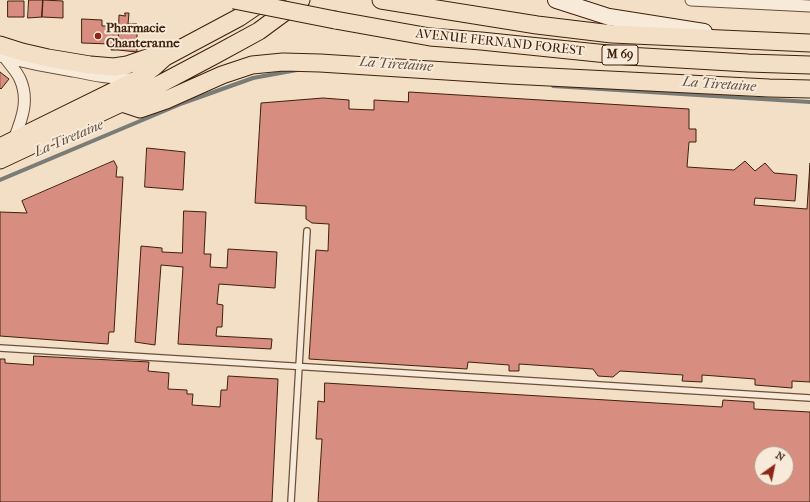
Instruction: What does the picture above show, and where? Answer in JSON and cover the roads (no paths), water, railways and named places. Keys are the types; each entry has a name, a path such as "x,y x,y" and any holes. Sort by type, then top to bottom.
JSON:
{"main road":[{"name":"AVENUE FERNAND FOREST","path":"234,0 430,37 480,40 627,56 810,65"},
{"path":"6,144 138,79 165,57 240,17 264,0"},
{"path":"0,160 170,79 259,30 301,0"},
{"name":"AVENUE FERNAND FOREST","path":"381,0 537,25 612,34 810,43"},
{"path":"2,51 22,52 90,65 114,67 127,65 150,57 165,57"},
{"path":"122,103 140,109 166,100 230,72 252,65 283,62 509,75 810,89"}],"street":[{"path":"556,0 609,17 753,40"},
{"path":"691,0 810,6"},
{"path":"2,51 35,64 92,75 117,79 170,79"},
{"path":"2,51 20,78 24,99 22,118 6,144"}],"lane":[{"path":"291,502 307,231"},
{"path":"0,348 810,398"}],"waterway":[{"name":"La Tiretaine","path":"0,180 183,103 253,78 297,70"},
{"name":"La Tiretaine","path":"553,86 810,102"}],"place":[{"name":"Pharmacie Chanteranne","path":"98,36"}]}
